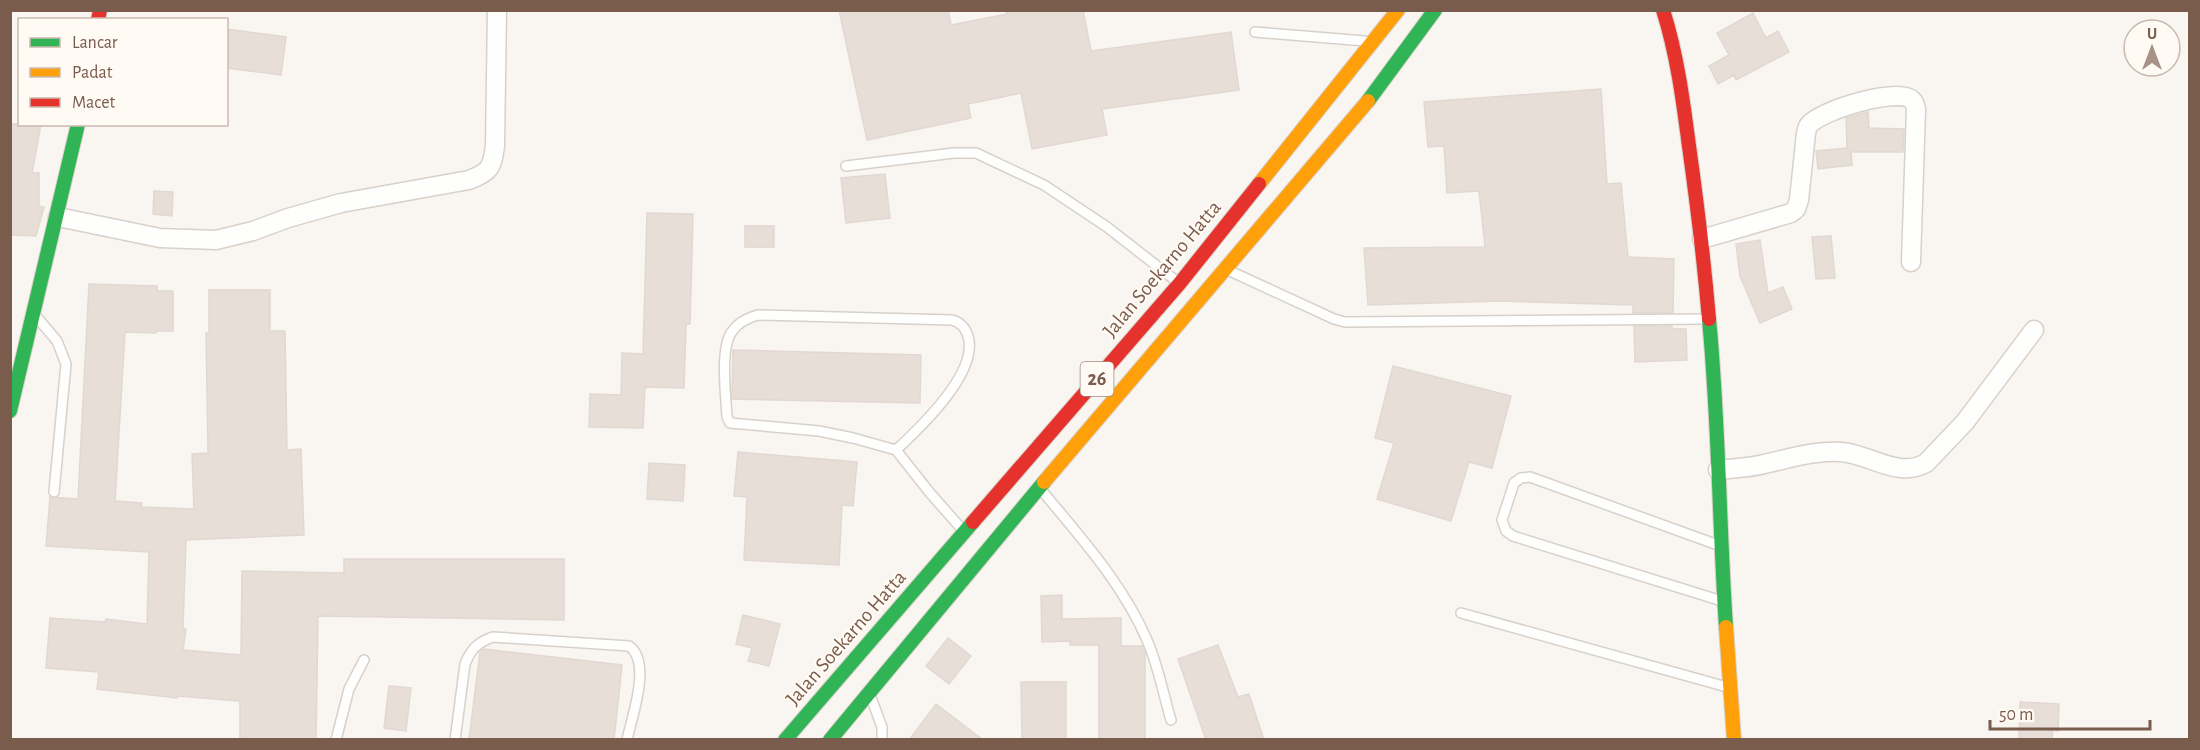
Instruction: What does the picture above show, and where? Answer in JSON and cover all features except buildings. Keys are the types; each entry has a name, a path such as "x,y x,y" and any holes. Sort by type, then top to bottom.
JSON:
{"main road":[{"name":"Jalan Soekarno Hatta","path":"785,740 1180,283 1398,10"},
{"path":"1663,10 1671,35 1682,93 1702,239 1716,379 1720,545 1734,740"},
{"name":"26","path":"830,740 1039,488 1367,103 1433,11"},
{"path":"10,411 58,217 78,126"}],"street":[{"path":"58,217 160,238 216,240 253,231 340,203 469,180 481,175 489,170 493,163 495,146 497,10"},
{"path":"1702,239 1791,213 1796,209 1799,200 1806,133 1810,123 1858,102 1892,97 1909,98 1914,102 1916,109 1911,262"},
{"path":"1718,470 1750,467 1831,452 1858,455 1898,468 1919,467 1926,464 1965,422 2034,330"}],"lane":[{"path":"1255,32 1374,42"},
{"path":"846,166 954,153 976,153 1044,185 1107,227 1180,283"},
{"path":"1227,269 1334,320 1345,322 1710,319"},
{"path":"33,312 57,341 66,364 54,492"},
{"path":"896,450 931,416 964,369 968,360 969,342 966,331 958,322 758,315 743,321 731,332 726,352 727,417 730,423 819,431 896,450 965,533"},
{"path":"1720,545 1530,477 1521,478 1514,483 1502,520 1506,531 1513,536 1723,601"},
{"path":"1039,488 1089,547 1134,612 1154,661 1171,720"},
{"path":"1461,613 1729,687"},
{"path":"455,740 465,664 469,653 475,646 493,637 629,646 633,649 639,659 641,672 627,740"},
{"path":"336,740 349,689 364,660"},
{"path":"868,692 882,727 882,740"}],"traffic: fast":[{"path":"1368,101 1435,10"},
{"path":"10,411 78,126"},
{"path":"1709,319 1726,627"},
{"path":"830,740 1044,482"},
{"path":"785,740 973,522"}],"traffic: slow":[{"path":"1259,184 1398,10"},
{"path":"1044,482 1368,101"},
{"path":"1726,627 1734,740"}],"traffic: jam":[{"path":"98,18 100,10"},
{"path":"1663,10 1682,94 1698,210 1709,319"},
{"path":"973,522 1180,283 1259,184"}]}
